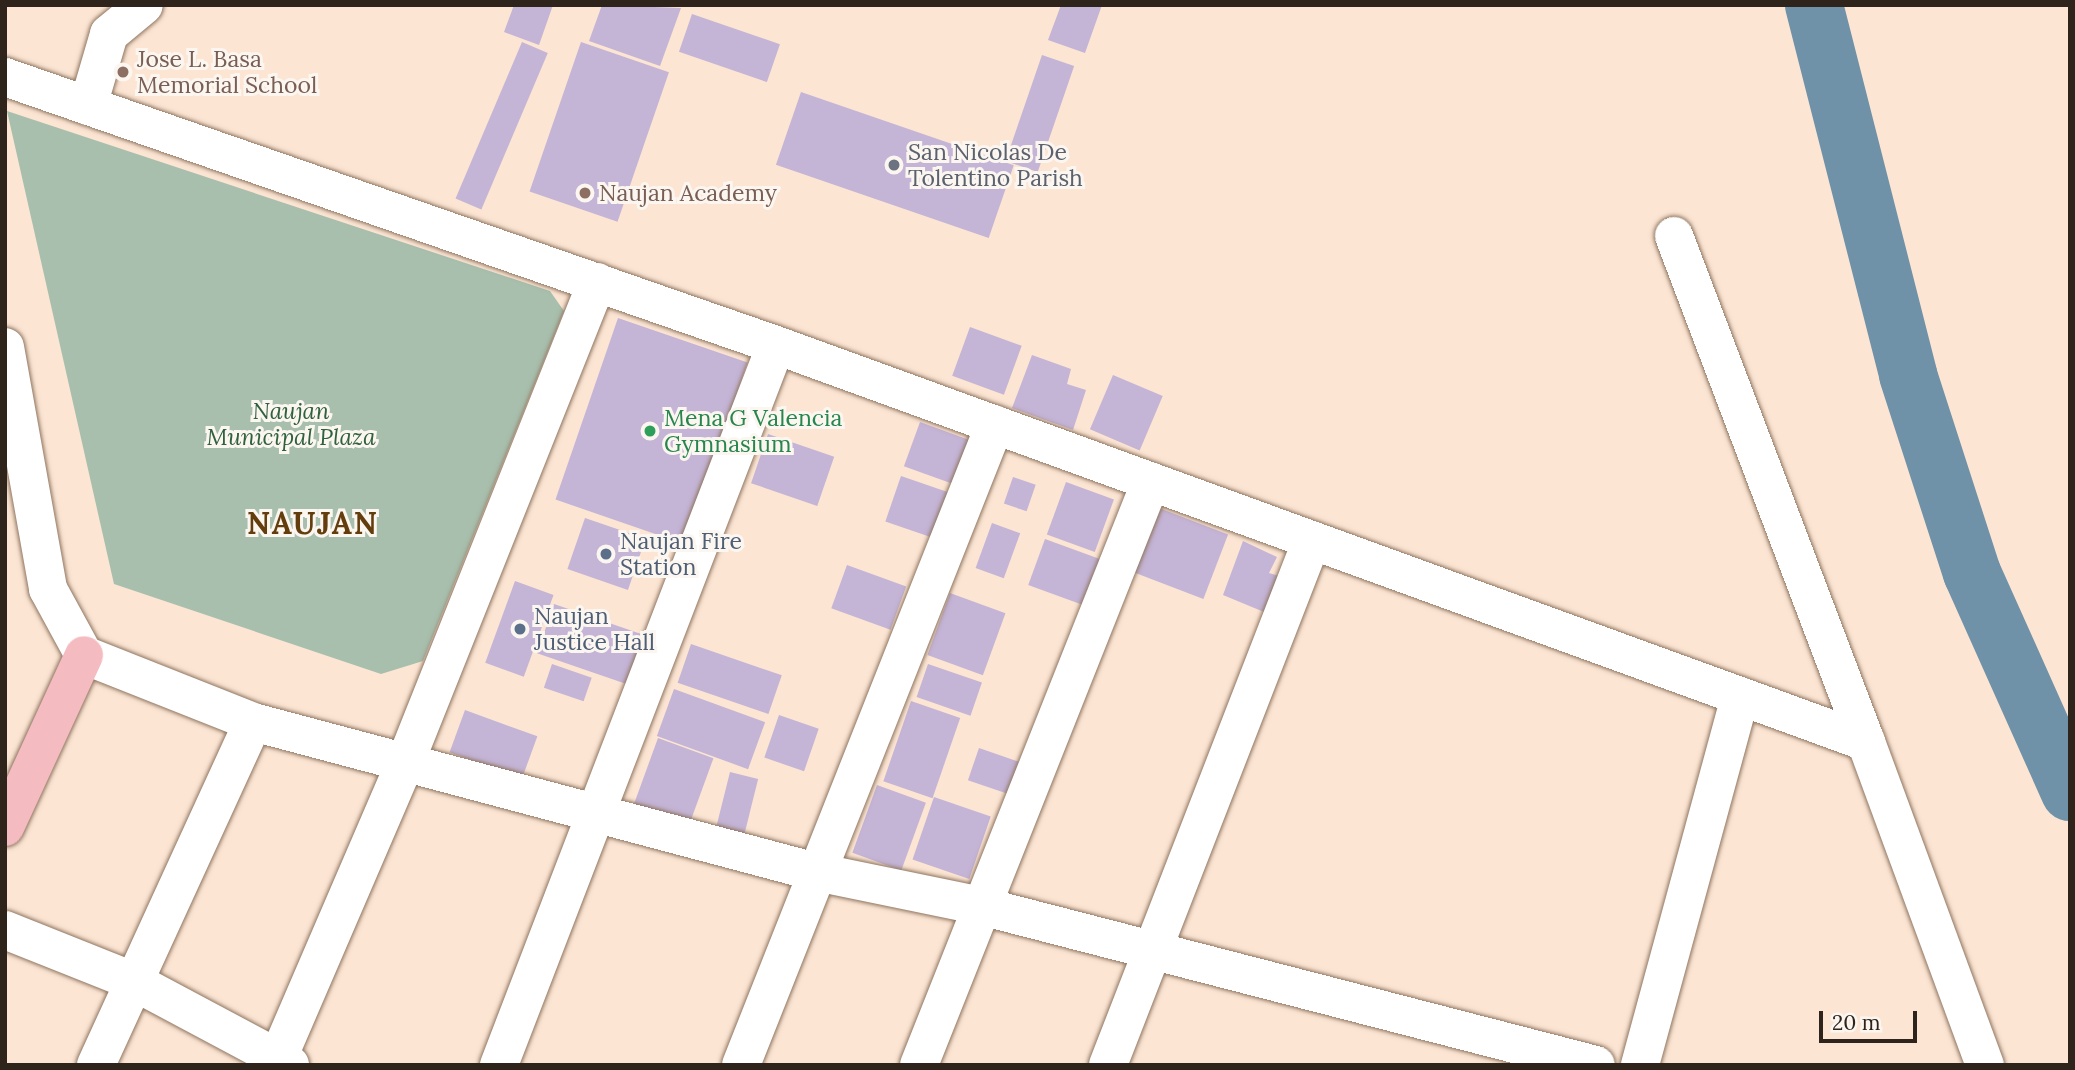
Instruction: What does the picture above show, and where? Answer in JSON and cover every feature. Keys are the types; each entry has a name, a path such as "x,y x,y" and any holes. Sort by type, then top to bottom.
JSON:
{"main road":[{"path":"5,827 84,655"}],"street":[{"path":"88,106 109,34 144,5"},
{"path":"5,77 776,345 1866,742"},
{"path":"1674,236 1985,1065"},
{"path":"5,930 133,981 281,1063 405,763 597,282"},
{"path":"499,1065 598,814 776,345"},
{"path":"5,347 48,589 84,655 253,722 816,872 981,906 1596,1065"},
{"path":"741,1065 995,424"},
{"path":"919,1065 1151,481"},
{"path":"1108,1065 1312,540"},
{"path":"1640,1065 1740,696"},
{"path":"96,1065 253,722"}],"green space":[{"name":"Naujan Municipal Plaza","path":"7,111 550,291 564,311 423,661 381,674 114,584"}],"building":[{"path":"514,5 553,5 539,45 504,32"},
{"path":"602,5 681,8 660,66 589,41"},
{"path":"1061,5 1102,5 1085,53 1048,40"},
{"path":"692,14 780,44 767,82 679,52"},
{"path":"522,42 548,53 481,209 456,198"},
{"path":"581,42 669,72 617,222 530,191"},
{"path":"1042,55 1074,66 1038,172 1006,161"},
{"name":"San Nicolas De Tolentino Parish","path":"801,92 1014,165 989,238 776,165"},
{"name":"Mena G Valencia Gymnasium","path":"618,318 748,363 685,544 555,500"},
{"path":"970,327 1022,346 1004,395 952,376"},
{"path":"1032,355 1071,369 1067,384 1086,390 1073,430 1012,408"},
{"path":"1113,375 1163,396 1140,450 1090,429"},
{"path":"920,422 975,442 959,486 904,466"},
{"path":"768,434 834,457 817,506 751,483"},
{"path":"901,476 948,492 933,538 885,521"},
{"path":"1013,477 1036,485 1027,511 1004,503"},
{"path":"1066,482 1114,499 1095,552 1047,535"},
{"path":"1159,508 1228,535 1203,599 1134,572"},
{"name":"Naujan Fire Station","path":"585,518 646,539 628,590 567,569"},
{"path":"992,523 1020,533 1004,578 976,568"},
{"path":"1045,539 1100,559 1084,605 1028,585"},
{"path":"1243,541 1277,557 1269,573 1282,577 1264,612 1223,595"},
{"path":"847,565 906,587 890,630 831,608"},
{"name":"Naujan Justice Hall","path":"515,581 554,595 524,677 485,663"},
{"path":"950,593 1005,613 983,675 927,655"},
{"path":"554,604 645,635 628,684 537,653"},
{"path":"691,644 782,675 768,714 678,683"},
{"path":"552,664 592,678 584,701 544,688"},
{"path":"928,664 982,683 970,716 917,697"},
{"path":"674,689 765,722 748,769 657,736"},
{"path":"911,701 960,718 932,798 883,781"},
{"path":"465,710 537,736 522,779 450,752"},
{"path":"779,715 819,729 804,771 764,758"},
{"path":"658,738 713,758 689,826 633,806"},
{"path":"979,748 1019,762 1008,794 968,780"},
{"path":"730,772 758,779 744,835 716,828"},
{"path":"877,785 926,803 901,870 852,853"},
{"path":"934,797 991,817 969,879 913,859"}],"waterway":[{"path":"1814,5 1908,375 1972,573 2070,792"}],"place":[{"name":"Jose L. Basa Memorial School","path":"123,72"},
{"name":"San Nicolas De Tolentino Parish","path":"894,165"},
{"name":"Naujan Academy","path":"585,193"},
{"name":"Mena G Valencia Gymnasium","path":"650,431"},
{"name":"Naujan Fire Station","path":"606,554"},
{"name":"Naujan Justice Hall","path":"520,629"}],"district":[{"name":"NAUJAN","path":"313,523"}]}
